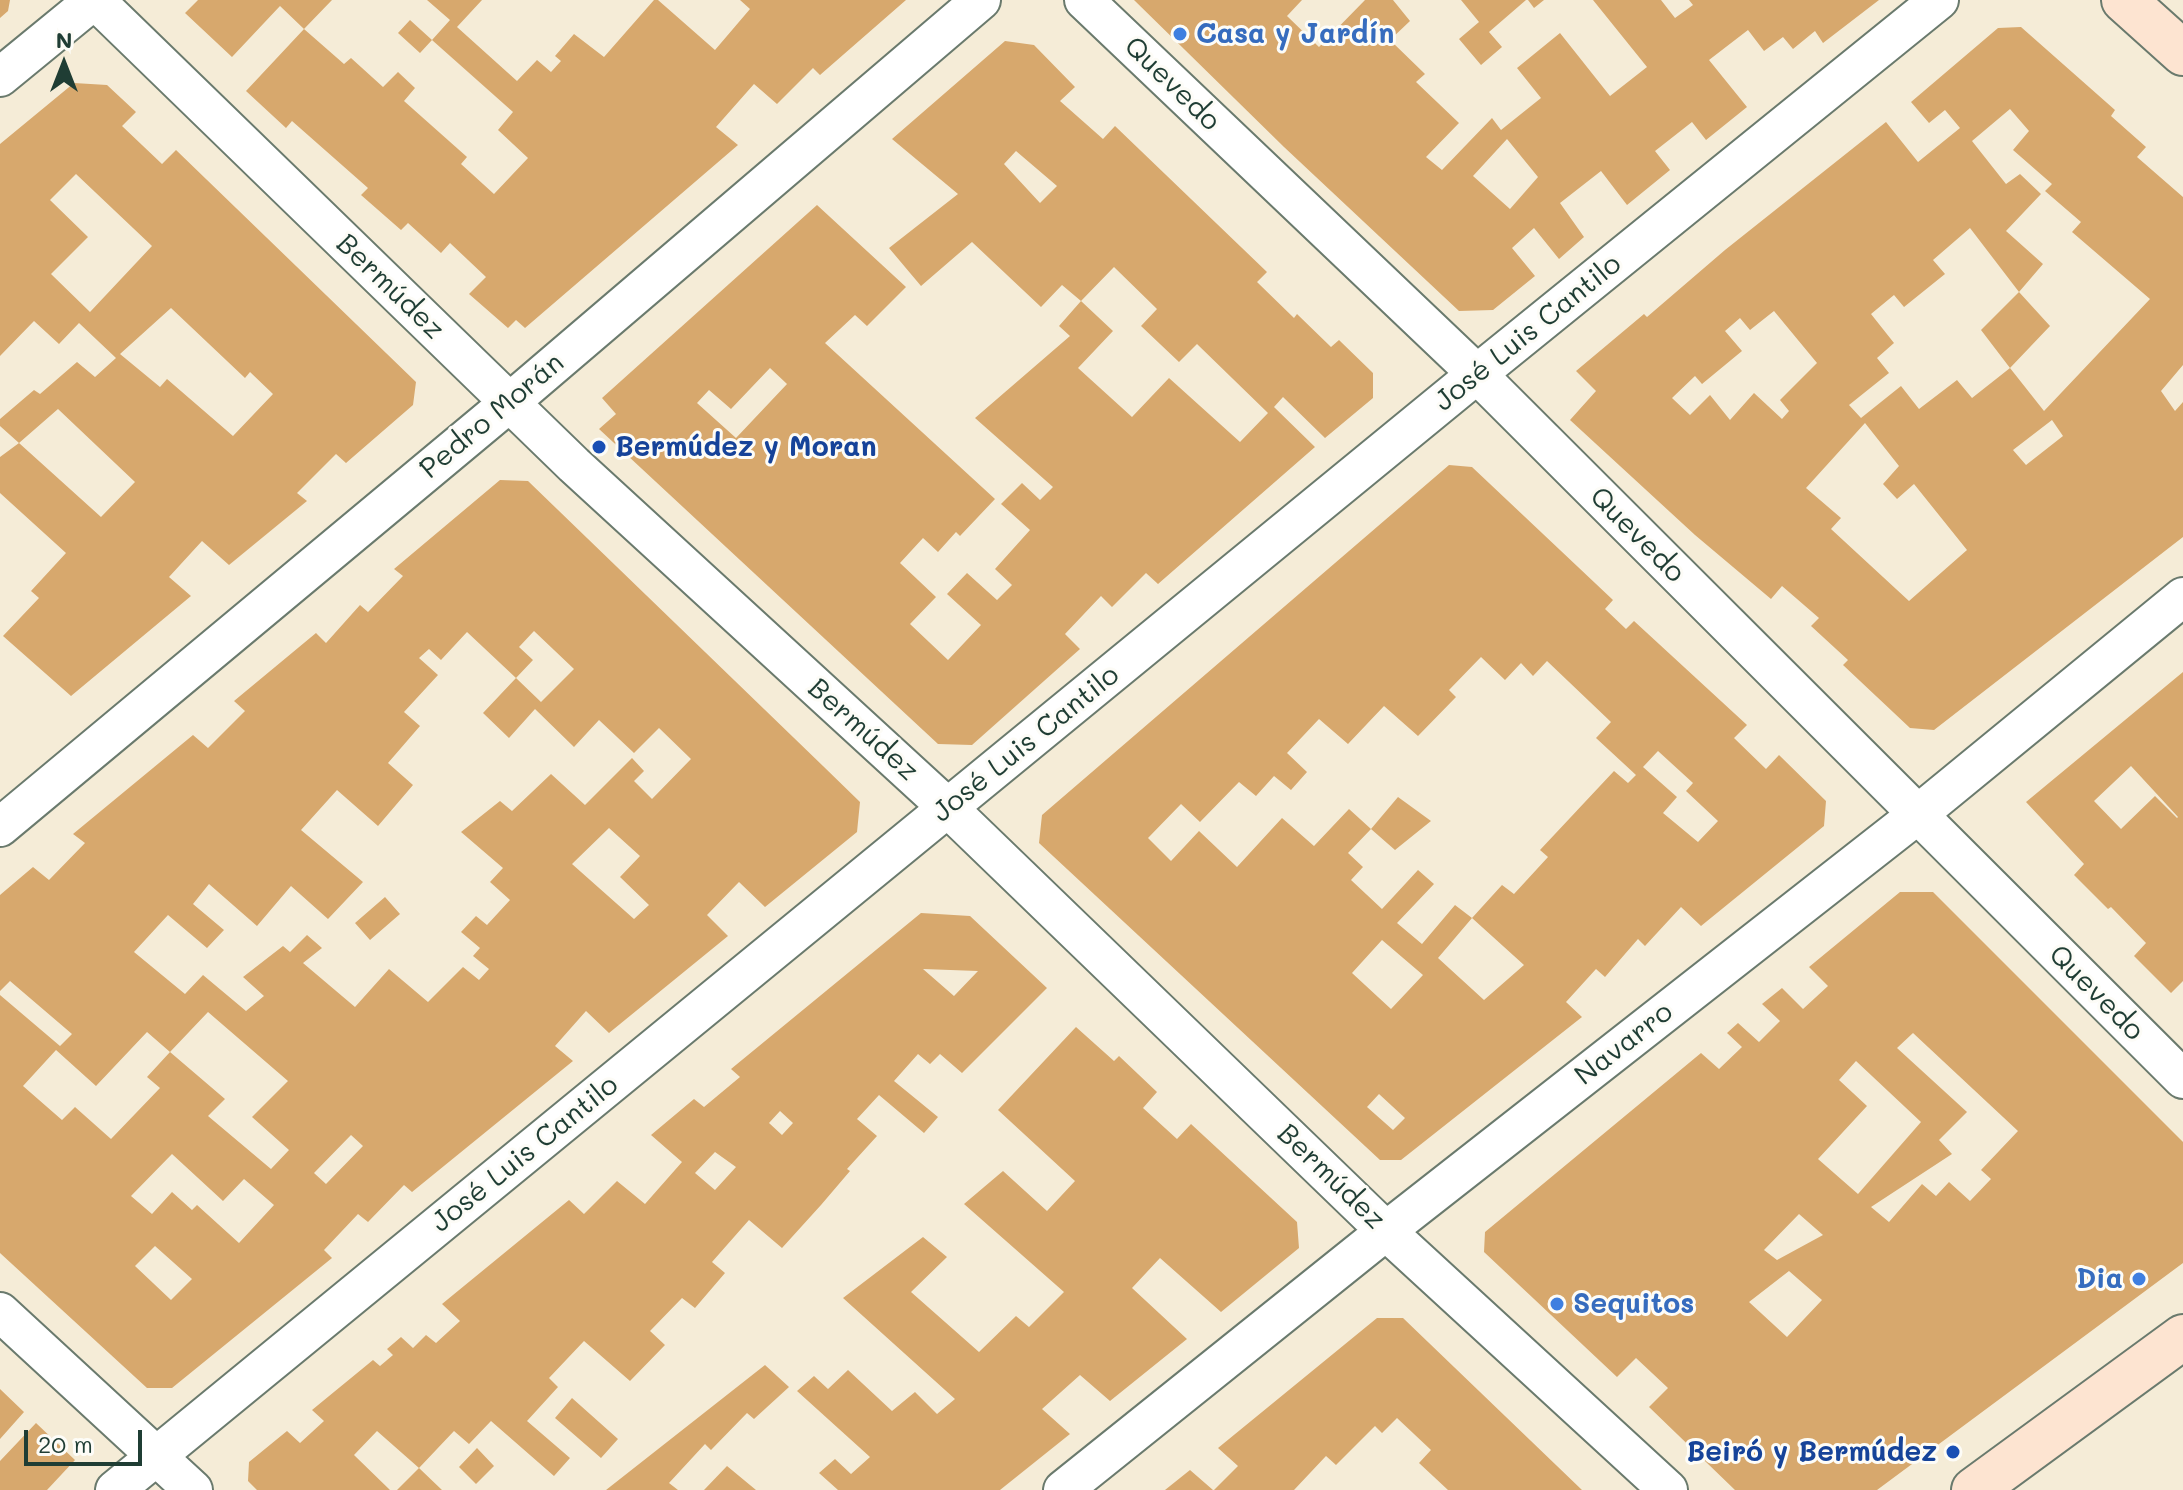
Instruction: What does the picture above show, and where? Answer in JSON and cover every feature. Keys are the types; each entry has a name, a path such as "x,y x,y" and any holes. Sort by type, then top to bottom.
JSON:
{"main road":[{"path":"2124,0 2183,53"},
{"path":"1974,1490 2183,1337"}],"street":[{"path":"0,77 94,0"},
{"name":"Bermúdez","path":"94,0 509,403 948,808 1386,1231 1668,1490"},
{"name":"Pedro Morán","path":"0,827 509,403 981,0"},
{"name":"Quevedo","path":"1084,0 1477,374 2183,1079"},
{"name":"José Luis Cantilo","path":"115,1490 1477,374 1939,0"},
{"name":"Navarro","path":"1063,1490 1386,1231 1917,815 2183,597"},
{"path":"0,1312 193,1490"}],"building":[{"path":"0,0 10,0 8,11 0,18"},
{"path":"198,0 332,0 304,29 280,6 232,57 185,13"},
{"path":"427,0 482,0 457,27 517,81 537,60 551,72 561,61 555,56 574,34 604,57 654,0 658,0 715,50 750,9 740,0 906,0 820,75 813,68 777,104 754,84 716,127 738,145 525,328 516,320 508,328 469,294 486,277 450,243 441,253 408,223 401,230 361,195 368,188 292,121 286,128 246,91 304,29 344,64 351,58 383,87 398,72 415,88 404,101 467,157 461,164 494,194 528,158 498,130 513,112 432,40 450,20"},
{"path":"1134,0 1302,0 1287,16 1319,47 1365,0 1393,0 1410,21 1390,40 1425,74 1416,82 1459,123 1426,157 1442,170 1492,118 1501,130 1541,98 1517,68 1560,33 1610,96 1647,67 1593,0 1661,0 1675,18 1693,5 1689,0 1879,0 1823,43 1815,31 1793,49 1783,37 1764,51 1748,30 1709,60 1747,107 1706,140 1692,122 1655,151 1670,170 1627,205 1601,171 1560,203 1584,237 1559,259 1534,228 1512,248 1535,276 1493,310 1459,311 1284,147","holes":["1507,139 1538,177 1510,209 1473,176"]},
{"path":"1461,0 1526,0 1489,32 1502,47 1481,65 1459,39 1479,22"},
{"path":"1528,0 1544,0 1534,8"},
{"path":"410,20 432,40 420,53 398,33"},
{"path":"2021,27 2115,110 2111,116 2146,147 2137,157 2183,197 2183,365 2161,391 2175,411 2183,402 2183,537 1934,730 1910,728 1843,665 1848,660 1811,626 1819,618 1782,586 1771,599 1695,535 1570,420 1596,391 1576,371 1886,122 1918,162 1960,128 1945,110 1929,123 1911,102 1998,28","holes":["2010,109 2029,131 2013,150 2052,184 2045,191 2081,222 2072,232 2150,299 2044,411 2010,368 1972,398 1957,380 1919,409 1901,386 1861,418 1849,405 1889,373 1877,358 1894,343 1871,314 1894,295 1904,307 1945,274 1933,260 1970,228 2019,292 2043,264 2006,231 2041,194 2020,174 2006,184 1972,141","1774,311 1817,363 1780,400 1789,411 1782,419 1754,393 1730,420 1710,395 1690,415 1672,398 1695,376 1702,384 1742,351 1725,331 1740,318 1750,330","2052,420 2063,436 2026,465 2013,450","1865,423 1899,466 1883,484 1897,499 1914,484 1967,550 1909,601 1831,529 1841,518 1806,488"]},
{"path":"1005,41 1034,45 1075,87 1060,101 1103,139 1115,126 1267,272 1257,282 1294,318 1297,314 1331,347 1339,340 1373,373 1373,398 1325,438 1283,397 1274,407 1315,447 1158,584 1146,573 1112,607 1101,596 1065,634 1080,649 972,745 938,744 599,429 616,414 602,398 817,205 906,287 867,326 855,315 825,343 995,499 960,536 956,532 938,552 923,538 900,563 936,597 910,624 948,660 981,625 947,594 967,573 997,600 1012,585 995,569 1030,530 1001,504 1022,483 1040,500 1053,487 975,418 1070,336 1059,326 1081,301 1062,285 1041,307 972,242 921,286 889,248 958,194 892,139","holes":["1016,151 1057,186 1040,203 1004,164","1114,267 1157,309 1141,326 1179,362 1197,344 1268,413 1240,442 1169,378 1132,417 1078,368 1113,331 1081,301","770,368 787,384 736,438 697,403 709,390 731,409"]},
{"path":"74,83 107,85 136,112 122,126 162,164 176,150 416,382 413,405 346,463 336,454 297,493 307,501 229,565 202,541 169,577 191,596 71,696 3,636 39,598 31,591 66,553 0,493 0,457 19,443 0,426 0,419 34,390 40,394 77,362 95,377 116,358 79,323 59,344 34,321 0,356 0,144","holes":["76,174 152,246 90,312 51,274 88,237 50,200","171,308 245,378 250,372 273,394 233,436 167,379 160,387 120,354","58,409 135,482 101,517 19,443"]},
{"path":"2019,292 2050,326 2010,368 1981,330"},
{"path":"1449,465 1472,467 1613,600 1605,609 1626,629 1634,621 1747,725 1734,738 1766,769 1779,755 1826,801 1824,826 1701,926 1681,907 1645,946 1638,939 1605,977 1596,969 1566,1002 1582,1017 1401,1160 1380,1160 1039,843 1042,815","holes":["1481,657 1505,680 1521,663 1533,676 1547,661 1611,722 1596,738 1636,775 1628,783 1614,771 1540,850 1548,857 1514,894 1502,885 1472,918 1455,905 1422,944 1397,923 1434,884 1418,870 1382,909 1351,880 1363,867 1348,853 1371,829 1349,809 1314,846 1282,818 1237,867 1199,831 1171,861 1148,838 1181,804 1200,822 1239,782 1256,796 1274,776 1291,790 1307,772 1287,753 1319,719 1348,744 1384,706 1418,736 1456,697 1449,690","1658,751 1693,783 1686,791 1718,821 1698,842 1663,813 1677,797 1643,767","1472,918 1524,965 1484,1000 1438,958","1382,940 1423,975 1391,1009 1352,973","1379,1094 1405,1118 1393,1130 1367,1107"]},
{"path":"500,480 528,481 860,802 857,832 765,907 739,882 707,915 728,936 609,1033 586,1011 555,1046 573,1061 412,1192 404,1185 368,1222 358,1214 324,1250 332,1258 172,1388 147,1388 0,1253 0,995 60,1046 72,1034 10,981 0,991 0,895 33,867 49,880 85,843 73,834 193,735 208,748 245,711 234,701 316,633 326,643 360,605 368,612 403,576 394,569","holes":["534,631 574,669 541,702 516,678 533,660 519,647","467,632 516,678 483,713 509,738 535,709 574,747 599,720 634,753 659,728 691,759 652,799 634,781 644,771 632,758 585,805 551,774 512,811 500,801 461,832 503,868 490,882 510,900 487,925 476,916 461,932 480,948 473,956 489,969 479,980 463,967 428,1002 389,969 355,1007 303,963 322,948 307,935 290,952 283,946 243,977 264,996 246,1011 203,975 185,994 134,952 168,915 207,948 224,930 193,904 209,884 257,926 291,886 328,919 363,882 301,830 337,790 378,826 413,785 388,763 420,726 404,712 438,675 419,658 429,649 441,660","609,828 640,856 620,877 649,905 634,919 572,864","208,1012 288,1081 252,1117 289,1150 271,1169 208,1116 225,1099 170,1052","147,1032 170,1052 147,1077 160,1088 111,1139 75,1107 62,1120 23,1086 56,1050 96,1086","351,1135 363,1146 326,1184 314,1173","172,1154 223,1201 244,1179 274,1205 239,1243 197,1205 192,1210 172,1192 152,1214 131,1196","155,1246 192,1279 171,1300 135,1266"]},
{"path":"2183,672 2183,981 2171,993 2134,956 2146,943 2074,875 2084,864 2026,802","holes":["2131,766 2178,817 2155,796 2121,829 2094,801"]},
{"path":"1398,797 1431,821 1395,850 1371,829"},
{"path":"1900,892 1933,892 2183,1142 2183,1263 1877,1490 1735,1490 1649,1407 1668,1388 1636,1358 1617,1377 1484,1252 1485,1232 1701,1053 1719,1069 1742,1047 1727,1033 1738,1023 1759,1042 1780,1021 1762,1004 1782,988 1803,1009 1828,986 1809,967","holes":["1913,1033 2018,1131 1981,1170 1991,1179 1970,1201 1949,1182 1936,1196 1922,1184 1889,1222 1871,1207 1952,1154 1939,1140 1967,1112 1897,1048","1856,1061 1921,1122 1858,1194 1818,1159 1867,1106 1839,1080","1799,1214 1823,1235 1777,1260 1764,1250","1789,1271 1822,1300 1787,1337 1749,1302"]},
{"path":"385,897 400,914 370,940 355,923"},
{"path":"921,913 970,916 1047,988 962,1073 940,1054 930,1064 918,1054 894,1081 938,1117 924,1133 879,1095 857,1119 877,1136 847,1169 850,1171 821,1205 782,1248 749,1220 712,1262 725,1273 695,1308 682,1298 650,1331 665,1345 630,1381 584,1341 549,1378 558,1387 527,1421 570,1458 554,1476 491,1421 469,1444 454,1431 419,1468 377,1431 354,1455 390,1490 257,1490 248,1481 249,1462 287,1431 300,1443 324,1421 312,1410 373,1360 380,1366 393,1355 387,1349 401,1337 413,1348 426,1335 436,1343 460,1321 442,1304 569,1200 584,1214 617,1181 645,1204 682,1162 651,1135 694,1099 704,1107 740,1077 731,1069","holes":["923,969 978,971 954,996","780,1111 793,1123 782,1135 769,1123","715,1152 736,1167 715,1190 695,1173"]},
{"path":"1076,1027 1114,1061 1119,1056 1157,1092 1143,1108 1177,1139 1191,1124 1297,1222 1299,1248 1221,1312 1160,1258 1132,1288 1187,1339 1110,1401 1080,1375 1042,1409 1070,1434 1000,1490 838,1490 819,1473 835,1459 851,1474 870,1457 797,1391 814,1376 828,1389 848,1370 892,1411 915,1392 937,1414 955,1399 843,1298 923,1237 947,1257 911,1292 979,1352 1016,1316 1029,1327 1064,1292 964,1204 1003,1171 1047,1211 1075,1181 998,1110"},
{"path":"1377,1318 1403,1318 1582,1490 1448,1490 1419,1463 1431,1450 1397,1418 1382,1433 1375,1426 1336,1465 1326,1456 1294,1490 1214,1490 1238,1466 1218,1448"},
{"path":"765,1365 789,1387 754,1419 747,1413 711,1450 705,1444 669,1483 678,1490 606,1490"},
{"path":"0,1389 24,1412 0,1439"},
{"path":"572,1398 618,1439 601,1458 555,1418"},
{"path":"36,1423 75,1460 47,1490 0,1490 0,1461"},
{"path":"477,1448 494,1466 476,1484 459,1467"},
{"path":"727,1466 756,1490 704,1490"},
{"path":"419,1468 442,1490 397,1490"},
{"path":"1190,1470 1213,1490 1165,1490"}],"place":[{"name":"Casa y Jardín","path":"1180,34"},
{"name":"Bermúdez y Moran","path":"599,447"},
{"name":"Dia","path":"2139,1279"},
{"name":"Sequitos","path":"1557,1304"},
{"name":"Beiró y Bermúdez","path":"1953,1452"}]}
